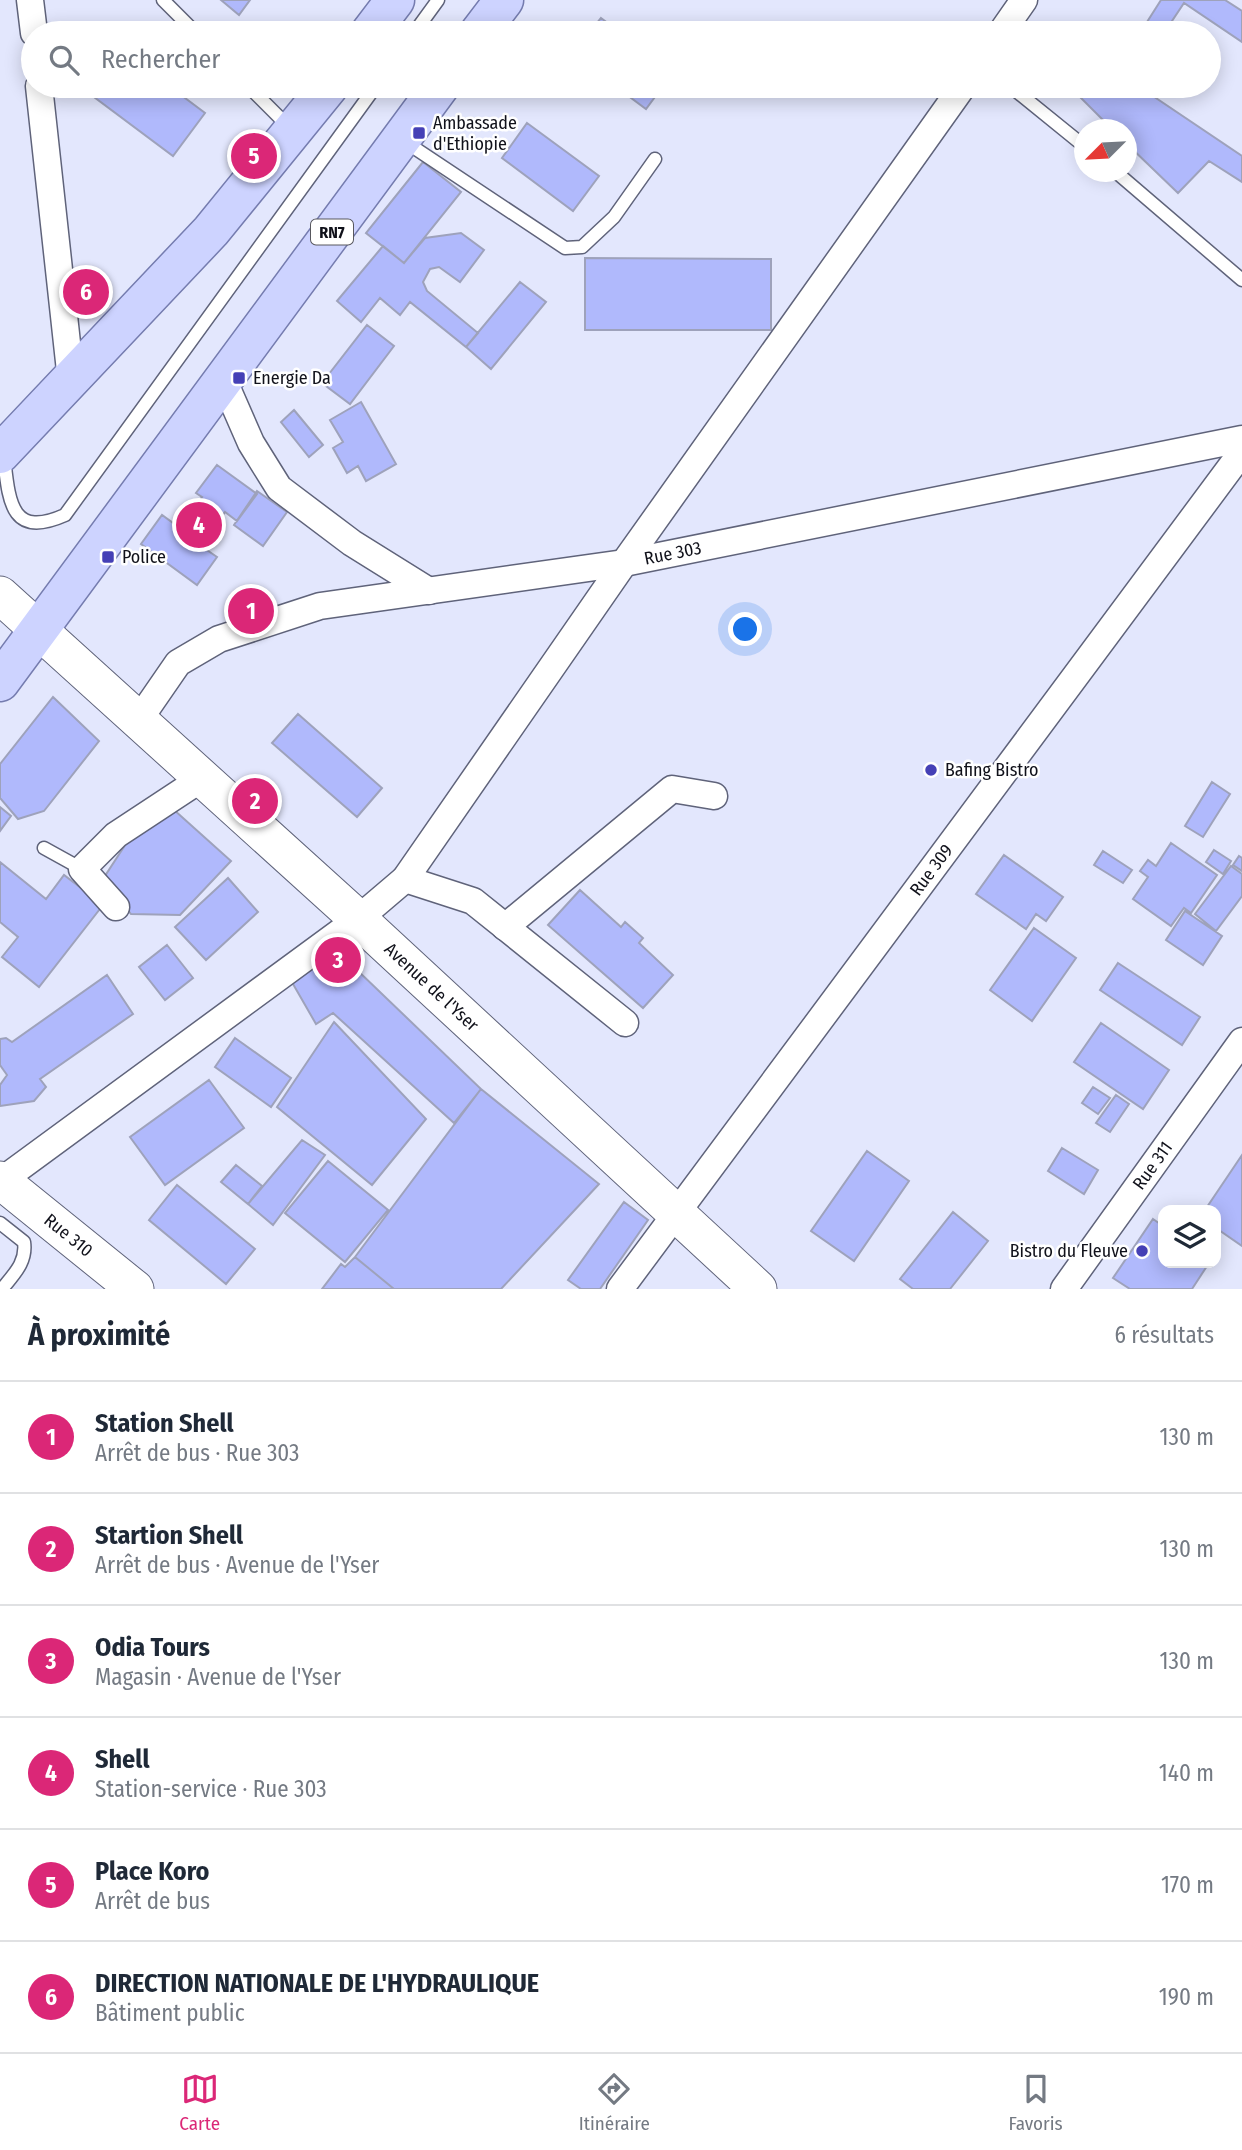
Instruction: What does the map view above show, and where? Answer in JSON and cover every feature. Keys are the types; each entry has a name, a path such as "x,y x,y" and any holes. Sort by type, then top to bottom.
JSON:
{"main road":[{"path":"379,21 395,0"},
{"path":"488,21 504,0"},
{"path":"1,453 211,231 320,98"},
{"name":"RN7","path":"0,682 431,98"}],"street":[{"path":"30,0 33,21"},
{"path":"1009,21 1024,0"},
{"path":"40,98 71,380"},
{"path":"1,1181 358,919 405,879 624,563 954,98"},
{"path":"223,379 251,443 279,488 352,543 429,591"},
{"name":"Rue 303","path":"138,721 178,663 219,639 320,606 624,563 1242,439"},
{"name":"Rue 309","path":"620,1289 1242,452"},
{"path":"0,595 37,632"},
{"path":"0,611 37,632"},
{"name":"Avenue de l'Yser","path":"37,632 358,919 758,1289"},
{"path":"116,907 82,869 116,835 201,779"},
{"path":"505,927 672,789 714,796"},
{"path":"405,879 473,901 625,1023"},
{"name":"Rue 311","path":"1064,1289 1242,1041"},
{"name":"Rue 310","path":"1,1181 135,1289"}],"lane":[{"path":"163,0 184,21"},
{"path":"423,21 438,0"},
{"path":"260,98 294,132"},
{"path":"1,453 14,511 27,523 44,524 65,515 367,98"},
{"path":"1025,98 1074,138"},
{"path":"401,139 565,248 582,247 614,217 655,159"},
{"path":"1127,182 1242,280"},
{"path":"44,848 82,869"},
{"path":"0,1223 24,1242 26,1252 23,1263 2,1289"}],"building":[{"path":"221,0 250,0 239,15"},
{"path":"1161,0 1225,0 1242,11 1242,42 1221,28 1221,21 1211,21 1184,3 1172,21 1148,21"},
{"path":"95,98 185,98 205,113 173,156"},
{"path":"631,98 654,98 646,109"},
{"path":"1081,98 1156,98 1242,156 1242,182 1209,161 1178,193 1137,154 1137,119 1102,119"},
{"path":"527,123 599,176 573,211 502,158"},
{"path":"423,162 461,192 404,263 366,233"},
{"path":"461,233 484,250 460,282 439,267 430,269 423,282 427,291 478,333 466,347 410,302 400,315 380,298 361,322 337,301 383,246 404,263 425,238"},
{"path":"585,258 771,259 771,330 585,330"},
{"path":"520,282 546,302 491,369 466,347"},
{"path":"367,325 394,346 350,404 322,383"},
{"path":"361,402 396,464 366,481 358,466 347,473 333,448 343,442 330,420"},
{"path":"294,410 323,445 309,457 281,422"},
{"path":"217,465 257,494 237,521 225,512 201,546 217,557 197,585 141,544 162,515 180,528 202,497 196,493"},
{"path":"257,491 287,512 263,546 234,525"},
{"path":"53,697 99,741 44,811 18,819 0,798 0,764"},
{"path":"298,714 382,788 357,817 272,743"},
{"path":"1212,782 1230,794 1203,837 1185,826"},
{"path":"0,807 11,816 0,831"},
{"path":"173,809 231,861 180,915 131,914 103,879 133,833"},
{"path":"1171,843 1217,875 1191,913 1184,908 1171,926 1133,899 1148,877 1140,871 1148,860 1156,866"},
{"path":"1214,850 1231,861 1223,874 1206,862"},
{"path":"1103,851 1132,870 1123,883 1094,865"},
{"path":"1004,855 1063,897 1046,921 1036,914 1026,929 976,894"},
{"path":"1239,856 1242,858 1242,871 1233,865"},
{"path":"0,862 46,899 64,875 103,905 39,987 2,957 18,937 0,922"},
{"path":"1231,866 1242,874 1242,896 1216,931 1195,914"},
{"path":"228,878 258,912 206,960 175,927"},
{"path":"580,890 621,927 625,922 643,938 639,943 673,975 643,1008 548,925"},
{"path":"1185,911 1222,936 1203,965 1166,940"},
{"path":"1034,928 1076,958 1032,1021 990,990"},
{"path":"167,945 193,978 165,1000 139,967"},
{"path":"331,945 481,1089 454,1123 333,1013 316,1024 289,977"},
{"path":"1118,963 1200,1017 1182,1045 1100,990"},
{"path":"107,975 133,1014 40,1079 46,1087 34,1101 0,1106 0,1085 7,1075 0,1065 0,1039 6,1038 12,1042"},
{"path":"334,1022 426,1119 372,1185 277,1107"},
{"path":"1101,1023 1169,1070 1143,1109 1074,1062"},
{"path":"235,1038 291,1078 271,1107 215,1067"},
{"path":"209,1080 244,1128 165,1185 130,1137"},
{"path":"1093,1087 1110,1098 1098,1114 1082,1103"},
{"path":"481,1089 599,1184 501,1289 394,1289 355,1257"},
{"path":"1116,1095 1129,1104 1110,1132 1096,1123"},
{"path":"302,1140 325,1155 273,1225 248,1204"},
{"path":"1062,1148 1098,1170 1084,1194 1048,1171"},
{"path":"867,1151 909,1181 854,1261 811,1231"},
{"path":"1242,1155 1242,1246 1221,1231 1221,1205 1208,1205"},
{"path":"328,1161 388,1210 345,1262 285,1213"},
{"path":"236,1165 262,1186 248,1204 221,1182"},
{"path":"177,1185 255,1249 226,1284 149,1220"},
{"path":"624,1202 648,1220 600,1289 581,1289 568,1280"},
{"path":"953,1212 988,1241 950,1289 913,1289 900,1279"},
{"path":"1153,1219 1158,1222 1158,1268 1206,1268 1192,1289 1130,1289 1113,1278"},
{"path":"355,1257 394,1289 322,1289 341,1264 345,1267"}],"place":[{"name":"Ambassade d'Ethiopie","path":"419,133"},
{"name":"Place Koro","path":"254,156"},
{"name":"DIRECTION NATIONALE DE L'HYDRAULIQUE","path":"86,292"},
{"name":"Energie Da","path":"239,378"},
{"name":"Shell","path":"199,525"},
{"name":"Police","path":"108,557"},
{"name":"Station Shell","path":"251,611"},
{"name":"Bafing Bistro","path":"931,770"},
{"name":"Startion Shell","path":"255,801"},
{"name":"Odia Tours","path":"338,960"},
{"name":"Bistro du Fleuve","path":"1142,1251"}]}
